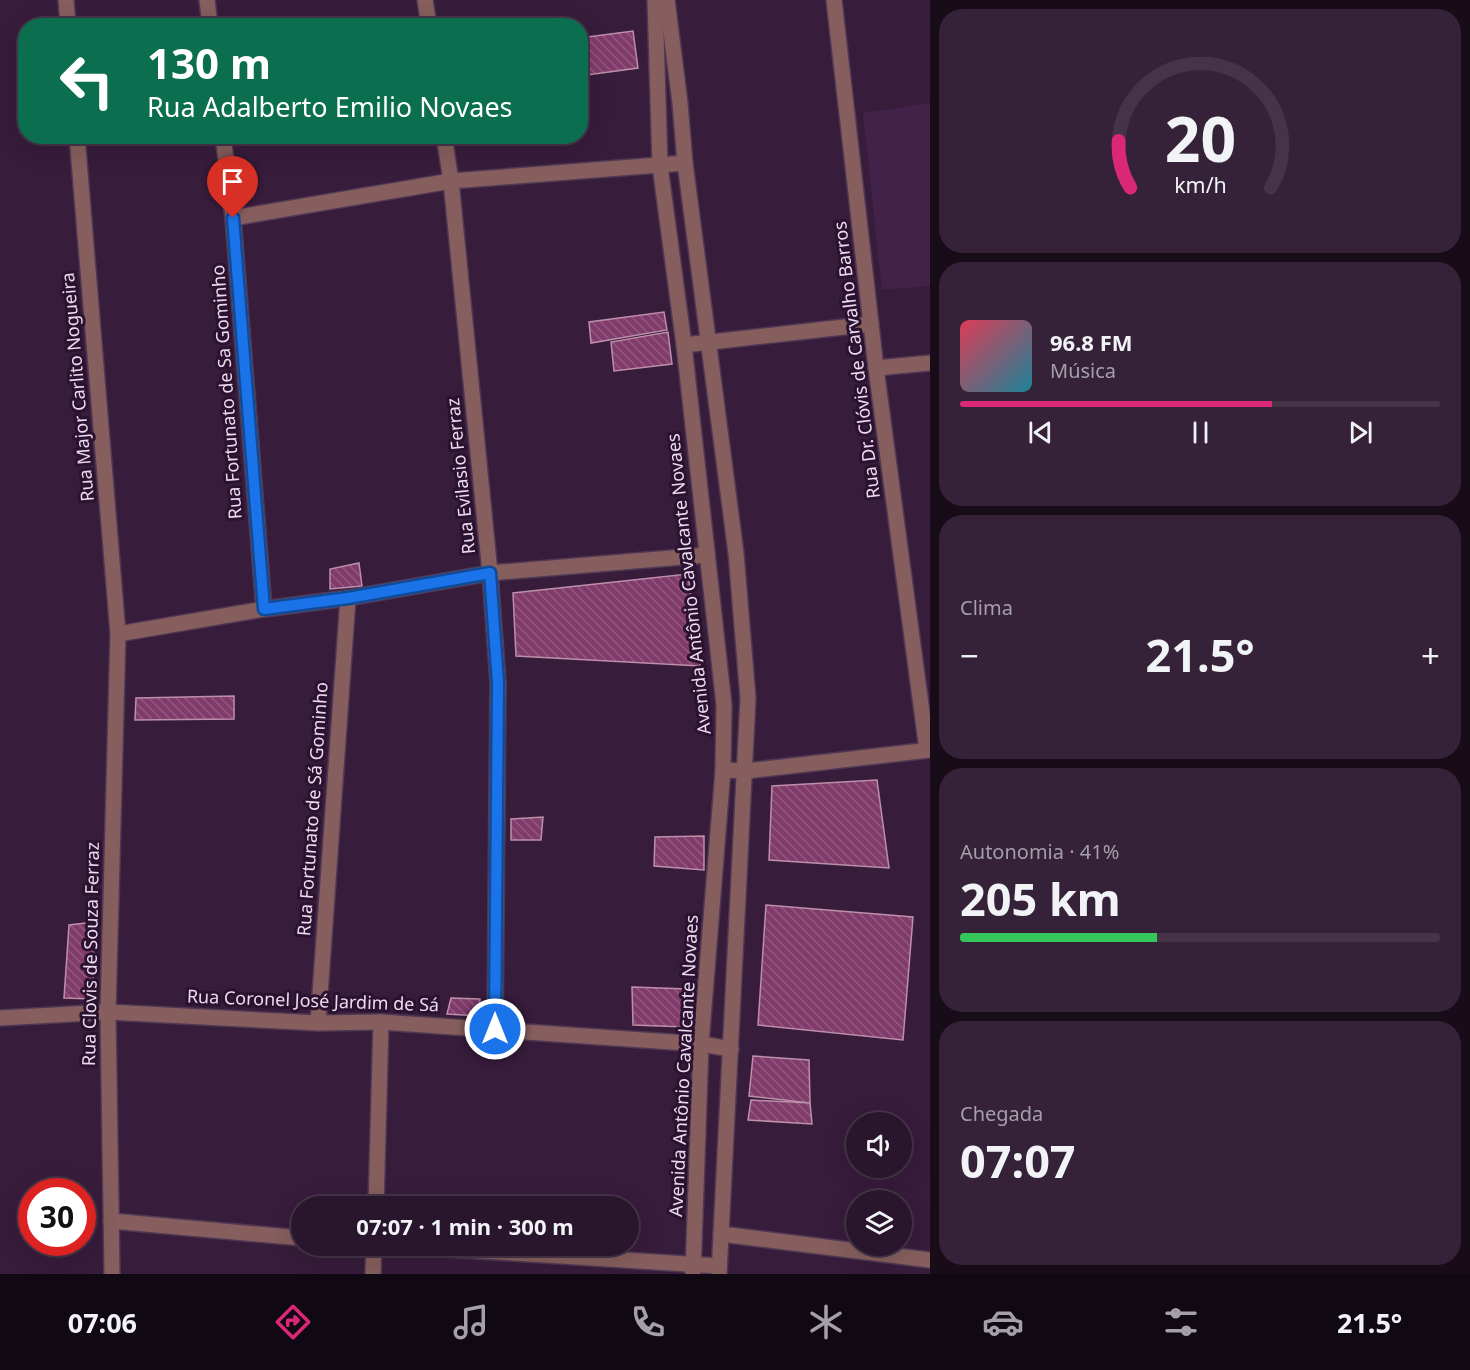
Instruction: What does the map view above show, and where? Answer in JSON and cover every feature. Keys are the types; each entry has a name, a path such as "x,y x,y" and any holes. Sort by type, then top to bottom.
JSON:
{"street":[{"path":"66,0 67,18"},
{"path":"207,0 209,18"},
{"path":"425,0 428,18"},
{"name":"Avenida Antônio Cavalcante Novaes","path":"655,0 660,166 684,345 724,705 723,770 700,1044 693,1270"},
{"path":"521,1256 693,1270 719,1270 748,698 744,633 685,163 667,0"},
{"name":"Rua Dr. Clóvis de Carvalho Barros","path":"834,0 876,368 928,750"},
{"name":"Rua Major Carlito Nogueira","path":"78,144 118,634"},
{"name":"Rua Fortunato de Sa Gominho","path":"224,144 233,218 264,609"},
{"name":"Rua Evilasio Ferraz","path":"445,144 451,181 490,573 498,683 495,1029"},
{"path":"233,218 451,181 685,163"},
{"path":"684,345 871,324"},
{"path":"876,368 930,363"},
{"path":"118,634 490,573 707,555"},
{"name":"Rua Fortunato de Sá Gominho","path":"318,1023 348,598"},
{"name":"Rua Clovis de Souza Ferraz","path":"112,1274 108,1012 118,634"},
{"path":"723,770 746,771 928,750"},
{"name":"Rua Coronel José Jardim de Sá","path":"0,1018 108,1012 318,1023 381,1022 700,1044 731,1049"},
{"path":"376,1196 381,1022"},
{"path":"111,1221 291,1237"},
{"path":"721,1234 930,1260"},
{"path":"373,1274 374,1256"}],"shaded area":[{"path":"930,103 930,286 882,290 863,113"}],"building":[{"path":"633,31 638,68 588,75 588,37"},
{"path":"664,312 667,330 591,343 589,322"},
{"path":"668,332 672,364 614,371 611,342"},
{"path":"359,563 362,586 330,589 330,569"},
{"path":"688,574 700,666 516,656 513,593"},
{"path":"234,696 234,719 135,720 136,698"},
{"path":"877,780 889,868 769,860 772,786"},
{"path":"543,817 541,840 511,840 511,819"},
{"path":"704,836 704,870 654,866 655,837"},
{"path":"766,905 913,917 903,1040 758,1025"},
{"path":"94,922 93,999 64,998 69,925"},
{"path":"632,987 688,989 686,1027 633,1025"},
{"path":"451,998 480,999 479,1016 447,1014"},
{"path":"753,1056 809,1060 810,1103 749,1096"},
{"path":"751,1100 810,1103 812,1124 748,1120"}],"route":[{"path":"233,218 264,609 348,598 490,573 498,683 495,1029"}]}
